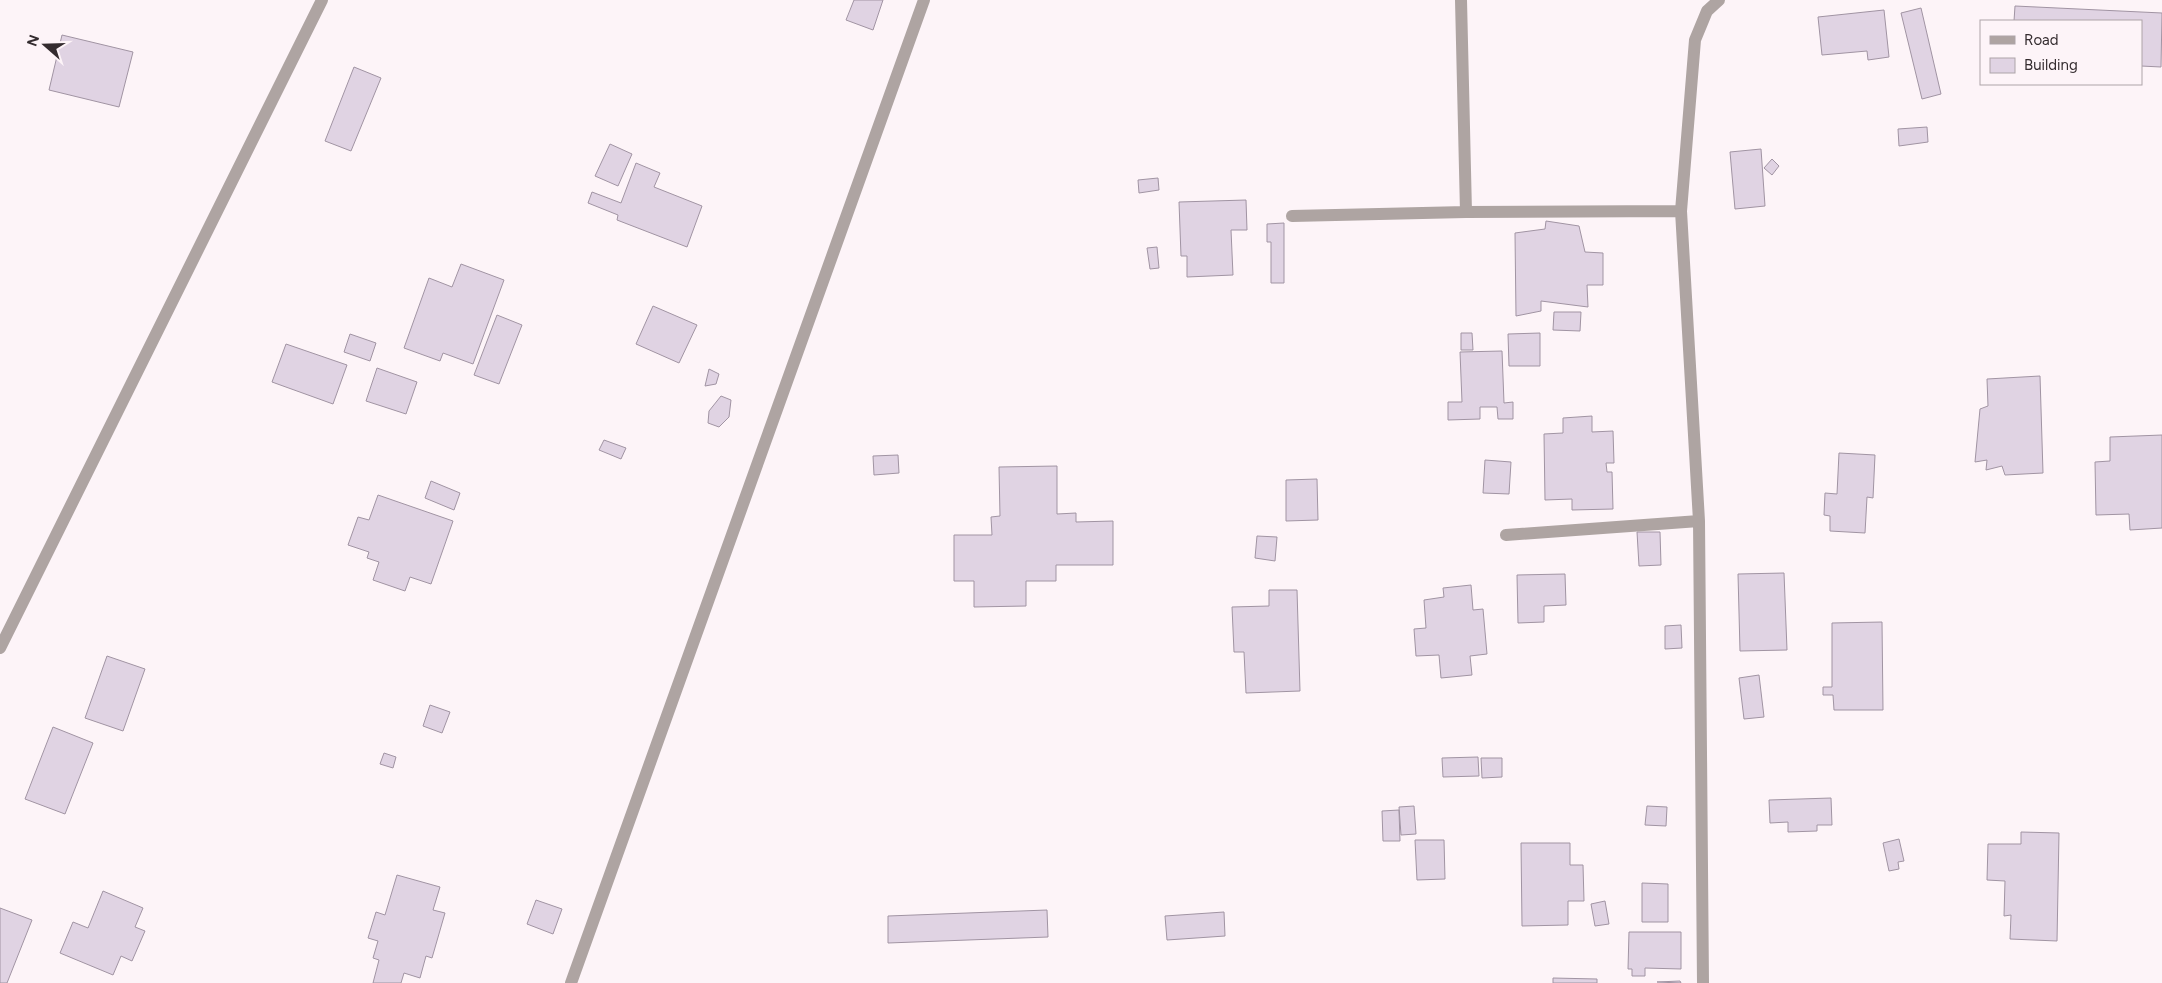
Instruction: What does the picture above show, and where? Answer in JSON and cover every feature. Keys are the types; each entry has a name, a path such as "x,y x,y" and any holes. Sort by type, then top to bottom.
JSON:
{"street":[{"path":"0,648 322,0"},
{"path":"571,983 924,0"},
{"path":"1461,0 1466,212"},
{"path":"1703,983 1699,521 1682,211 1695,40 1707,11 1719,0"},
{"path":"1292,216 1466,212 1682,211"},
{"path":"1506,536 1699,521"}],"building":[{"path":"854,0 883,0 873,30 846,20"},
{"path":"2015,6 2162,13 2161,67 2142,66 2142,20 2014,20"},
{"path":"1921,8 1941,94 1922,99 1901,13"},
{"path":"1884,10 1889,57 1868,60 1867,51 1822,55 1818,17"},
{"path":"62,35 133,52 119,107 49,90"},
{"path":"354,67 381,78 351,151 325,141"},
{"path":"1927,127 1928,142 1899,146 1898,129"},
{"path":"610,144 632,154 618,186 595,176"},
{"path":"1761,149 1765,206 1735,209 1730,152"},
{"path":"1772,159 1779,166 1772,175 1764,168"},
{"path":"636,163 660,173 654,187 702,206 687,247 617,220 618,215 588,203 592,192 621,203"},
{"path":"1158,178 1159,190 1139,193 1138,180"},
{"path":"1246,200 1247,230 1231,230 1233,275 1187,277 1187,256 1181,256 1179,202"},
{"path":"1546,221 1579,226 1585,252 1603,253 1603,285 1587,285 1588,307 1541,301 1541,311 1516,316 1515,233 1545,229"},
{"path":"1284,223 1284,283 1271,283 1271,242 1267,242 1267,224"},
{"path":"1157,247 1159,268 1150,269 1147,248"},
{"path":"461,264 504,280 473,364 443,353 440,361 404,348 429,278 452,287"},
{"path":"653,306 697,325 679,363 636,344"},
{"path":"1554,312 1581,312 1580,331 1553,330"},
{"path":"497,315 522,325 499,384 474,375"},
{"path":"1461,333 1472,333 1473,350 1461,350"},
{"path":"1540,333 1540,366 1509,366 1508,334"},
{"path":"350,334 376,343 370,361 344,352"},
{"path":"286,344 347,365 333,404 272,382"},
{"path":"1502,351 1504,403 1513,402 1513,419 1498,419 1497,407 1480,407 1480,419 1448,420 1448,402 1462,402 1460,352"},
{"path":"377,368 417,382 406,414 366,401"},
{"path":"709,369 719,374 716,384 705,386"},
{"path":"2040,376 2043,473 2005,475 2002,466 1986,470 1987,460 1975,462 1980,409 1988,406 1987,379"},
{"path":"721,396 731,400 729,417 719,427 708,423 709,411"},
{"path":"1592,416 1592,432 1613,431 1614,463 1606,463 1607,472 1612,472 1613,509 1572,510 1572,499 1545,500 1544,434 1563,433 1563,418"},
{"path":"2162,435 2162,528 2130,530 2129,514 2096,515 2095,462 2110,461 2110,437"},
{"path":"604,440 626,448 621,459 599,450"},
{"path":"1839,453 1875,455 1873,498 1867,497 1865,533 1830,531 1830,516 1824,515 1825,493 1837,494"},
{"path":"898,455 899,473 874,475 873,456"},
{"path":"1485,460 1511,462 1509,494 1483,493"},
{"path":"1057,466 1057,514 1076,513 1076,522 1113,521 1113,565 1056,565 1056,581 1026,581 1026,606 974,607 974,581 954,581 954,535 992,535 991,517 1000,516 999,467"},
{"path":"1317,479 1318,520 1286,521 1286,480"},
{"path":"431,481 460,493 454,510 425,498"},
{"path":"378,495 453,521 431,584 410,577 405,591 373,580 379,562 367,558 369,552 348,545 358,517 369,520"},
{"path":"1637,532 1660,532 1661,565 1639,566"},
{"path":"1257,536 1277,537 1275,561 1255,558"},
{"path":"1784,573 1787,650 1740,651 1738,574"},
{"path":"1565,574 1566,605 1544,606 1544,622 1518,623 1517,575"},
{"path":"1471,585 1473,610 1483,609 1487,654 1470,656 1472,675 1441,678 1439,655 1416,656 1414,629 1426,628 1424,600 1444,597 1443,588"},
{"path":"1269,590 1297,590 1300,691 1246,693 1244,652 1234,652 1232,607 1269,606"},
{"path":"1882,622 1883,710 1834,710 1833,695 1823,695 1823,687 1832,687 1832,623"},
{"path":"1681,625 1682,648 1665,649 1665,626"},
{"path":"107,656 145,669 123,731 85,718"},
{"path":"1759,675 1764,717 1744,719 1739,678"},
{"path":"430,705 450,712 442,733 423,726"},
{"path":"53,727 93,743 65,814 25,799"},
{"path":"384,753 396,757 393,768 380,764"},
{"path":"1478,757 1479,776 1443,777 1442,758"},
{"path":"1481,758 1502,758 1502,777 1482,778"},
{"path":"1831,798 1832,825 1817,825 1817,831 1788,832 1788,822 1770,823 1769,800"},
{"path":"1414,806 1416,834 1401,835 1399,807"},
{"path":"1647,806 1667,807 1666,826 1645,825"},
{"path":"1399,810 1400,841 1383,841 1382,811"},
{"path":"2021,832 2059,833 2057,941 2010,939 2011,915 2004,916 2005,881 1987,880 1988,844 2021,844"},
{"path":"1899,839 1904,861 1898,862 1899,869 1889,871 1883,843"},
{"path":"1415,840 1444,840 1445,879 1417,880"},
{"path":"1521,843 1570,843 1570,865 1583,865 1584,901 1568,901 1568,925 1522,926"},
{"path":"397,875 440,887 433,910 445,913 432,958 426,956 420,978 404,973 401,983 373,983 379,960 373,958 378,941 368,938 376,912 385,915"},
{"path":"1642,883 1668,884 1668,922 1642,922"},
{"path":"103,891 143,908 135,927 145,931 132,961 121,956 113,975 60,953 73,922 88,928"},
{"path":"536,900 562,909 553,934 527,924"},
{"path":"1605,901 1609,924 1595,926 1591,904"},
{"path":"0,908 32,920 7,983 0,983"},
{"path":"1047,910 1048,937 888,943 888,916"},
{"path":"1224,912 1225,936 1167,940 1165,916"},
{"path":"1629,932 1681,932 1681,969 1645,968 1645,976 1632,976 1632,969 1628,969"},
{"path":"1553,978 1597,979 1597,983 1553,983"},
{"path":"1680,981 1681,983 1657,982"}]}
